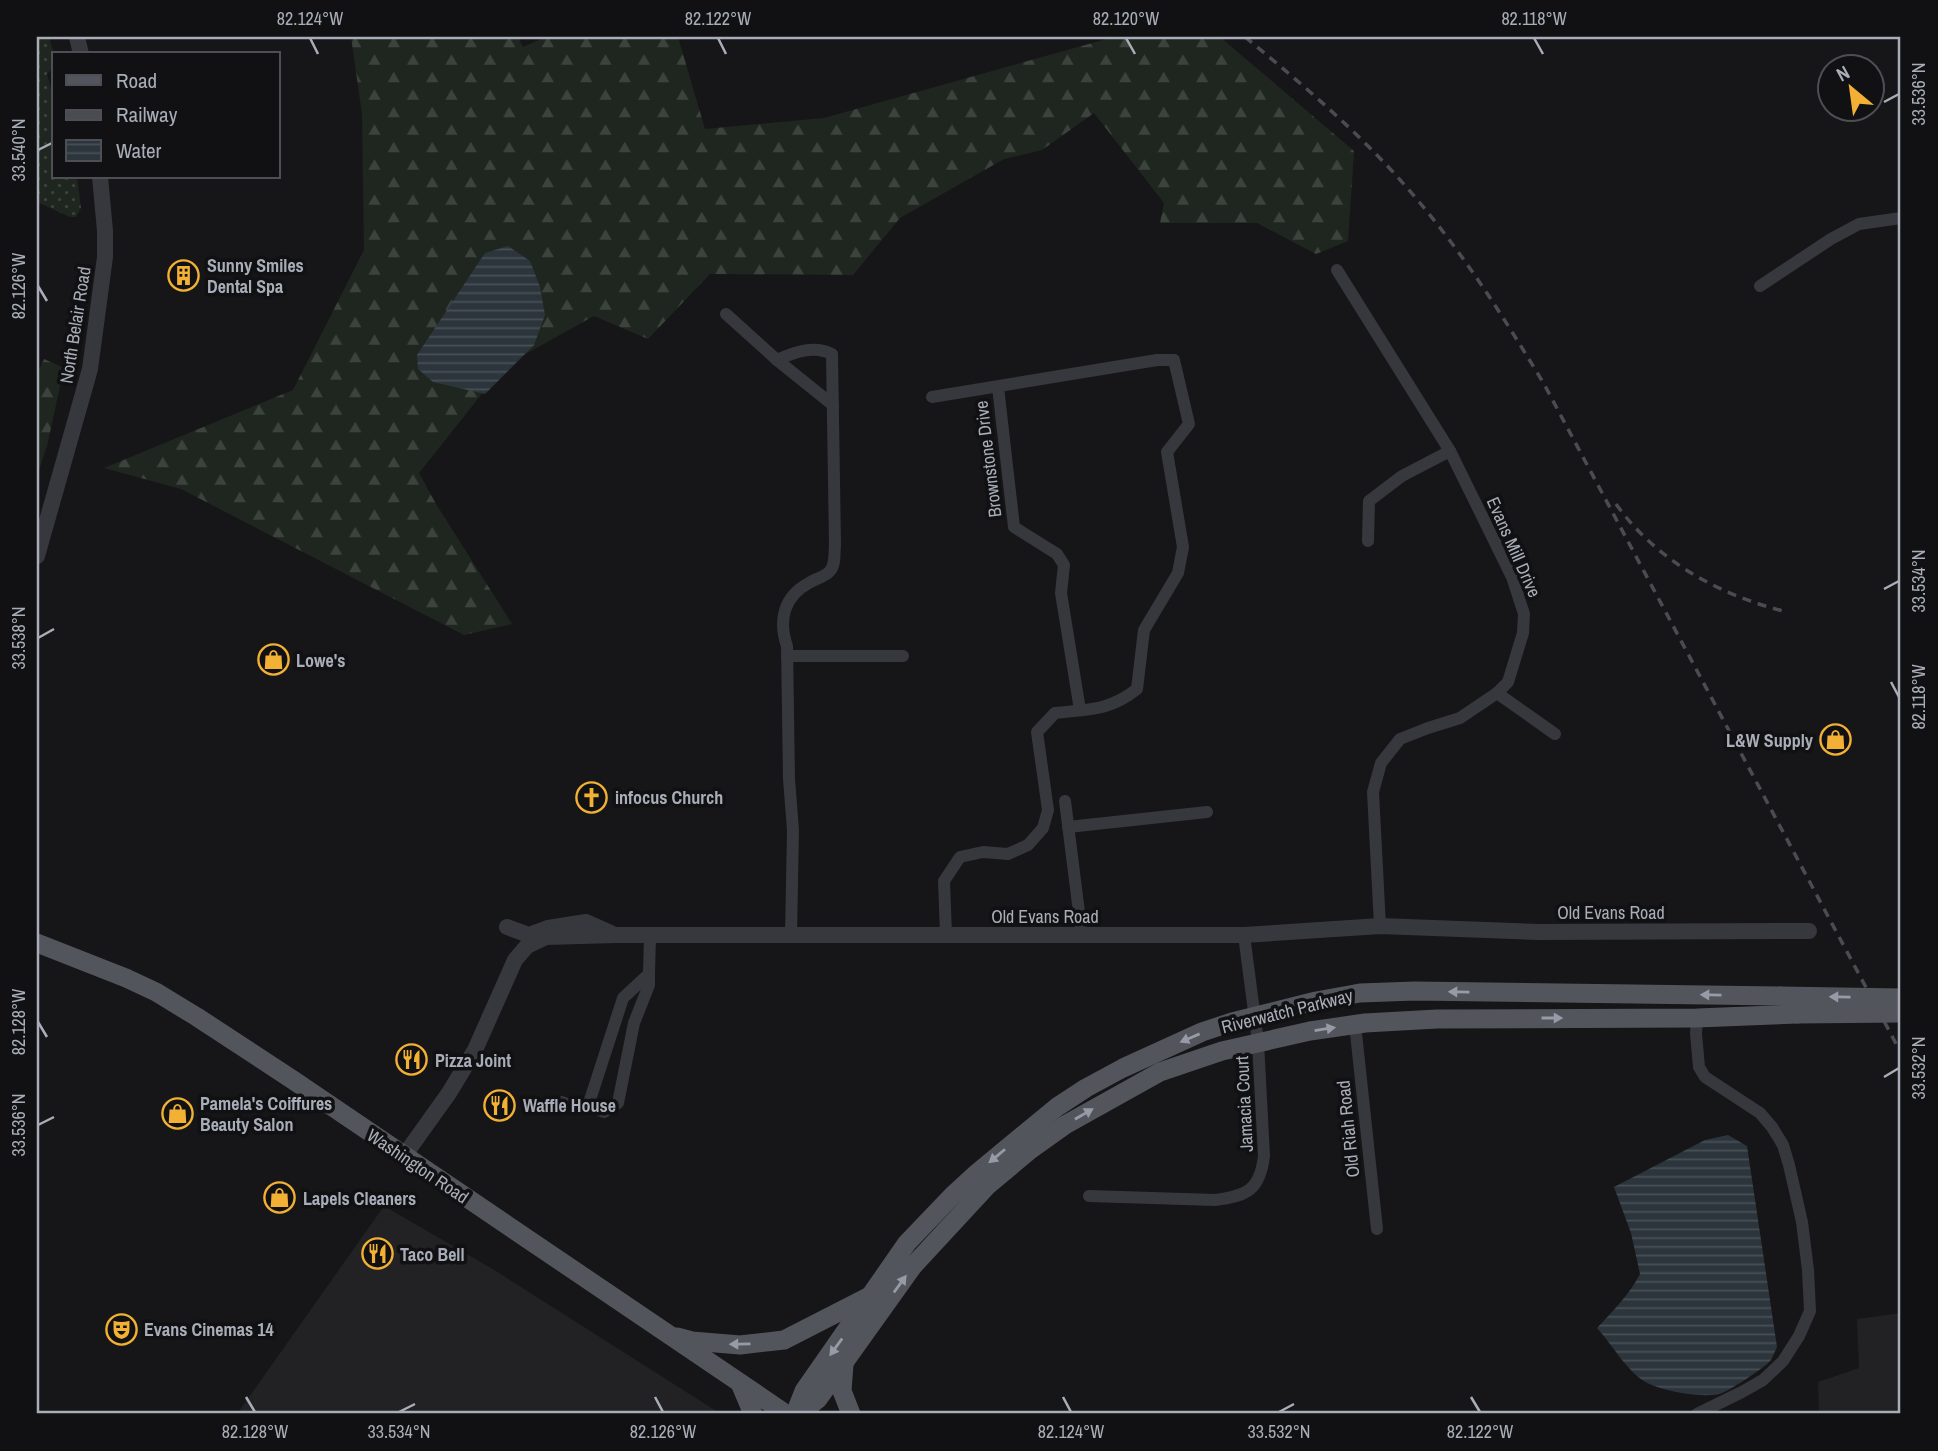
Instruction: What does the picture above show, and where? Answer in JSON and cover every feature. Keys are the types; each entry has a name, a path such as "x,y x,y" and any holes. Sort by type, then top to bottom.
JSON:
{"main road":[{"name":"Washington Road","path":"37,943 156,992 293,1080 786,1414"},
{"path":"37,957 71,956"},
{"name":"Riverwatch Parkway","path":"797,1414 804,1391 907,1243 952,1196 1057,1107 1135,1062 1202,1032 1254,1015 1315,1000 1360,993 1415,991 1901,998"},
{"name":"Riverwatch Parkway","path":"797,1414 818,1399 913,1266 987,1186 1030,1150 1066,1125 1160,1072 1258,1042 1355,1024 1437,1019 1697,1018 1901,1013"},
{"path":"668,1335 692,1341 740,1345 784,1340 871,1296"},
{"path":"845,1362 842,1391 850,1414"},
{"path":"740,1383 752,1414"}],"street":[{"name":"North Belair Road","path":"37,556 90,369 105,257 100,178"},
{"path":"1760,286 1831,239 1859,224 1901,218"},
{"name":"Evans Mill Drive","path":"1337,270 1450,451 1511,577 1524,614 1523,633 1508,682 1497,693 1460,718 1400,739 1381,762 1373,792 1380,926"},
{"path":"726,314 833,405"},
{"path":"777,360 797,351 824,350 832,354 834,564 831,571 796,591 782,614 787,656 789,779 793,830 791,935"},
{"path":"932,397 1174,359 1189,424 1167,452 1183,547 1178,573 1144,629 1137,689 1107,707 1055,713 1037,732 1048,810 1043,828 1028,845 1008,854 983,852 960,857 944,881 946,935"},
{"name":"Brownstone Drive","path":"998,387 1014,527 1057,554 1064,565 1061,593 1080,710"},
{"path":"1368,541 1369,501 1402,476 1450,451"},
{"path":"787,656 903,656"},
{"path":"1497,693 1555,734"},
{"path":"1065,801 1082,936"},
{"path":"1068,827 1207,812"},
{"path":"507,927 529,935 548,928 586,922 616,935"},
{"name":"Old Evans Road","path":"404,1156 449,1093 475,1050 515,960 527,946 546,937 1244,935 1380,926 1539,932 1809,931"},
{"path":"562,1102 580,1109 588,1106 604,1111 618,1103 634,1023 649,985 650,935"},
{"name":"Jamacia Court","path":"1089,1196 1214,1199 1242,1195 1253,1189 1263,1169 1264,1156 1258,1042 1244,935"},
{"path":"588,1106 623,998 649,974"},
{"path":"1697,1018 1699,1067 1705,1077 1760,1113 1783,1145 1801,1222 1808,1270 1810,1311 1799,1336 1783,1361 1763,1380 1697,1414"},
{"name":"Old Riah Road","path":"1355,1024 1377,1229"}],"shaded area":[{"path":"384,1206 496,1271 721,1414 237,1414"},
{"path":"1901,1313 1901,1414 1819,1414 1818,1382 1859,1368 1857,1319"}],"green space":[{"path":"37,37 49,37 53,52 52,69 47,74 52,93 52,178 77,178 81,208 76,217 70,217 37,202"},
{"path":"351,37 518,37 523,47 546,37 678,37 705,129 824,118 1114,37 1220,37 1354,151 1348,241 1316,254 1257,223 1160,223 1164,203 1094,113 1042,150 1004,159 900,218 853,275 710,274 648,339 594,316 504,366 419,473 512,624 464,635 181,489 104,468 293,390 364,250 362,114"},
{"path":"44,359 64,368 47,446 37,476 37,374"}],"water":[{"path":"508,246 530,261 540,287 545,315 534,345 485,394 433,382 418,369 417,355 485,253"},
{"path":"1728,1135 1747,1146 1777,1347 1766,1365 1724,1392 1702,1395 1670,1391 1651,1385 1638,1376 1597,1328 1626,1296 1640,1274 1631,1233 1614,1187 1705,1140"}],"railway":[{"path":"1245,37 1337,116 1380,158 1454,246 1500,314 1544,384 1901,1053"},
{"path":"1616,504 1650,542 1690,572 1735,595 1783,611"}],"place":[{"name":"Sunny Smiles Dental Spa","path":"184,275"},
{"name":"Lowe's","path":"273,660"},
{"name":"L&W Supply","path":"1836,740"},
{"name":"infocus Church","path":"592,797"},
{"name":"Pizza Joint","path":"412,1060"},
{"name":"Waffle House","path":"500,1105"},
{"name":"Pamela's Coiffures Beauty Salon","path":"177,1113"},
{"name":"Lapels Cleaners","path":"280,1198"},
{"name":"Taco Bell","path":"377,1254"},
{"name":"Evans Cinemas 14","path":"121,1329"}]}
